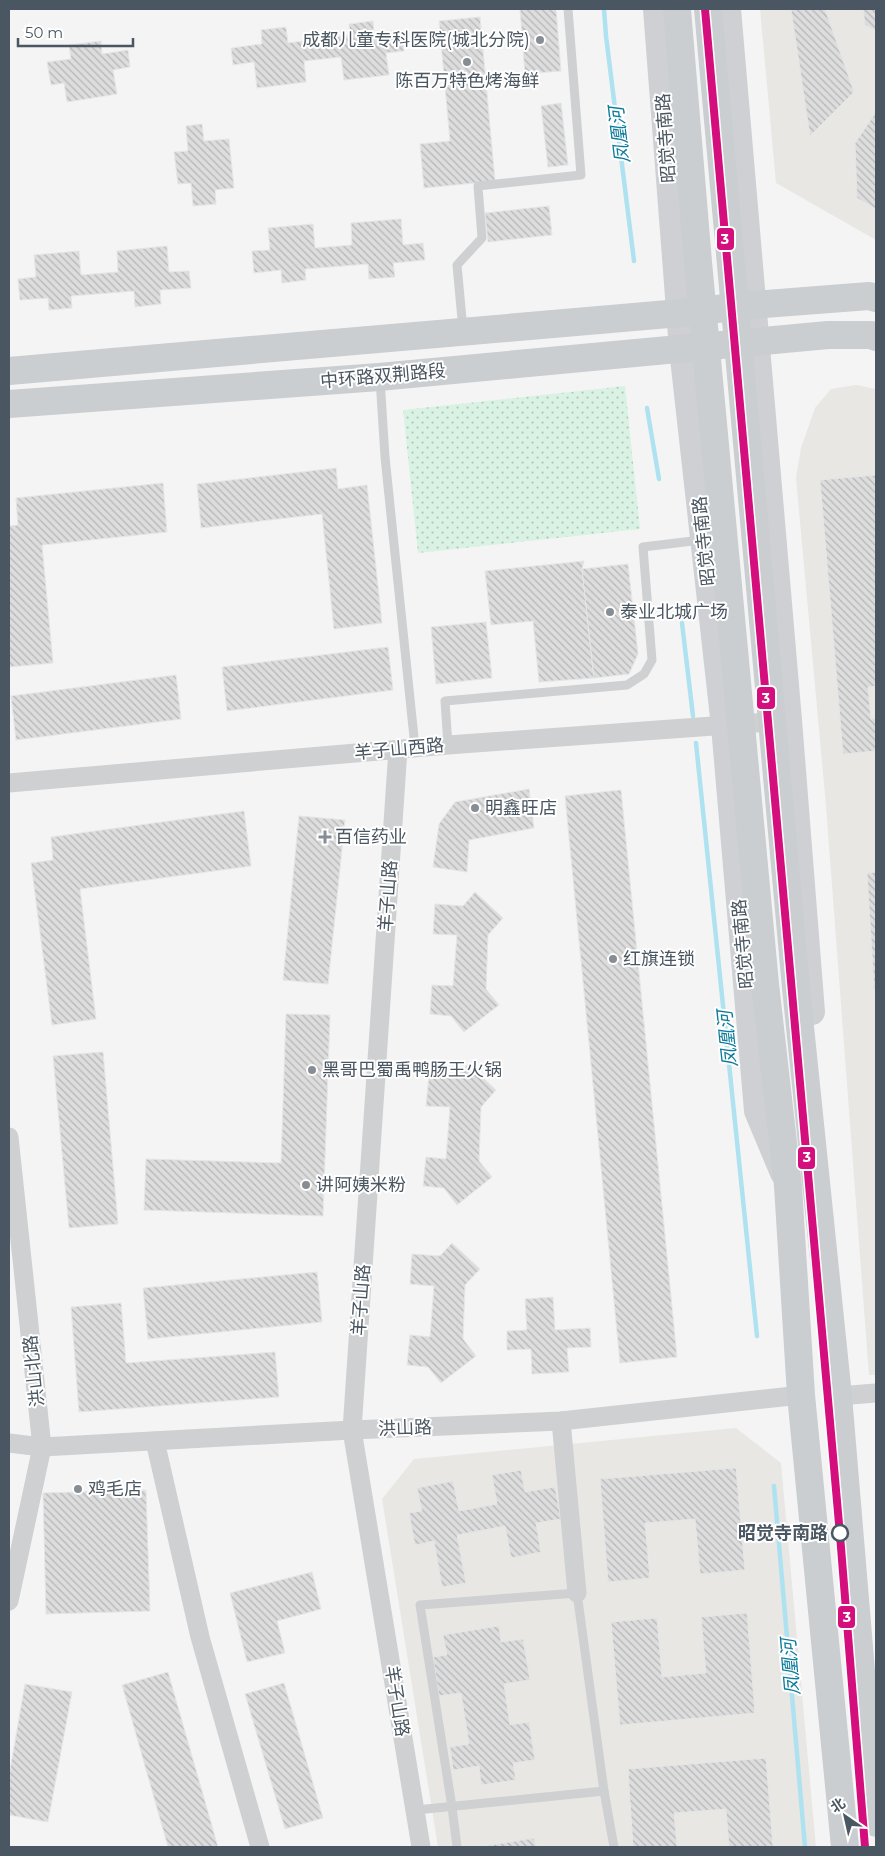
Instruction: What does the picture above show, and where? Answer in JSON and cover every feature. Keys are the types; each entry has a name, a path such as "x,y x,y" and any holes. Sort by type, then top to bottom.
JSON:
{"main road":[{"name":"昭觉寺南路","path":"677,9 700,282 765,984 788,1186 801,1395 845,1847"},
{"path":"708,9 796,988 838,1396 864,1708 876,1823"},
{"name":"中环路双荆路段","path":"9,372 680,314 753,305 869,296 876,298"},
{"name":"中环路双荆路段","path":"9,404 380,377 682,349 756,340 828,335 871,335 876,337"}],"street":[{"name":"昭觉寺南路","path":"656,9 682,349 724,726 757,1111 788,1186"},
{"path":"728,9 789,720 819,1109 816,1185"},
{"name":"羊子山西路","path":"9,783 406,748 789,720"},
{"name":"羊子山路","path":"406,748 352,1430 421,1847"},
{"name":"洪山北路","path":"9,1137 42,1447 9,1601"},
{"path":"838,1396 876,1393"},
{"name":"洪山路","path":"9,1443 42,1447 562,1421 801,1395"},
{"path":"562,1421 577,1593"},
{"path":"154,1441 200,1637 260,1847"}],"lane":[{"path":"463,332 457,265 482,238 478,186 581,175 568,9"},
{"path":"380,377 406,748"},
{"path":"448,745 445,701 627,685 644,674 652,660 643,547 704,540"},
{"path":"457,1847 420,1605 577,1593 604,1791 614,1847"},
{"path":"416,1810 604,1791"}],"shaded area":[{"path":"760,9 876,9 876,240 776,183"},
{"path":"856,385 876,389 876,1375 869,1375 826,806 796,478 801,448 815,408 831,389"},
{"path":"736,1428 781,1463 816,1847 438,1847 382,1499 414,1459"}],"green space":[{"path":"625,386 640,529 418,553 403,410"}],"building":[{"name":"成都儿童专科医院(城北分院)","path":"520,9 556,9 561,71 525,74"},
{"path":"791,9 825,9 854,92 810,136"},
{"path":"863,9 876,9 876,31 865,25"},
{"path":"480,17 495,181 424,188 420,144 450,141 439,21"},
{"path":"373,21 374,33 402,30 404,51 386,53 389,75 344,80 341,57 304,61 306,82 257,88 254,62 233,65 231,48 262,44 261,30 286,27 288,43 350,35 349,24"},
{"path":"101,41 102,54 128,50 130,67 113,70 117,94 67,102 64,83 51,85 47,62 71,59 69,45"},
{"path":"561,103 568,165 548,167 541,106"},
{"path":"876,112 876,209 857,198 855,143"},
{"path":"202,124 204,141 229,139 234,188 215,190 216,204 193,206 191,183 178,184 174,152 188,151 186,126"},
{"path":"549,206 552,235 488,242 485,213"},
{"path":"401,219 403,245 423,243 425,260 393,263 395,277 369,279 368,264 305,269 306,280 282,283 281,270 254,273 252,251 270,250 268,228 313,224 315,248 352,245 351,223"},
{"path":"167,246 169,272 189,271 191,288 160,290 161,304 135,307 134,291 71,296 72,308 49,310 48,298 20,300 18,279 36,277 34,255 79,251 81,275 118,272 117,251"},
{"path":"336,468 338,489 367,485 382,623 334,629 322,514 201,528 197,484"},
{"path":"876,475 876,686 868,687 871,719 876,718 876,751 843,754 820,480"},
{"path":"163,483 167,532 42,545 53,663 9,667 9,526 18,525 16,498"},
{"path":"584,561 582,569 594,678 539,682 533,621 491,625 485,571"},
{"name":"泰业北城广场","path":"628,564 638,654 629,674 594,678 582,569"},
{"path":"486,622 492,678 436,684 431,627"},
{"path":"388,647 393,690 227,711 222,667"},
{"path":"176,675 181,719 16,740 11,696"},
{"path":"529,789 534,828 469,840 467,872 433,867 439,824 455,802"},
{"path":"621,790 677,1357 620,1363 565,796"},
{"path":"244,811 251,866 80,889 96,1019 52,1025 31,863 53,860 51,837"},
{"path":"299,816 345,820 328,984 283,980"},
{"path":"876,872 876,1018 867,873"},
{"path":"475,892 503,918 488,935 486,989 499,1005 464,1032 451,1016 430,1014 432,985 453,986 457,935 433,934 435,904 463,906"},
{"path":"286,1014 330,1015 323,1216 144,1210 146,1159 281,1163"},
{"path":"103,1052 118,1224 69,1228 53,1056"},
{"path":"468,1064 496,1090 481,1107 479,1161 492,1177 457,1205 444,1188 423,1186 426,1157 446,1159 450,1107 426,1106 429,1076 456,1078"},
{"path":"452,1243 480,1269 465,1285 463,1339 476,1356 441,1383 428,1367 407,1365 410,1335 430,1337 434,1286 410,1284 412,1254 440,1256"},
{"path":"317,1272 322,1322 148,1339 143,1288"},
{"path":"553,1297 555,1330 590,1328 591,1347 567,1348 569,1372 532,1374 531,1349 507,1350 507,1331 527,1330 525,1299"},
{"path":"121,1303 126,1363 275,1352 279,1397 79,1412 71,1307"},
{"path":"736,1468 745,1570 700,1574 695,1519 645,1523 650,1578 608,1582 600,1479"},
{"path":"521,1470 525,1492 555,1487 561,1519 536,1523 541,1552 511,1558 505,1526 457,1535 466,1583 442,1587 434,1541 415,1545 409,1513 422,1511 417,1488 453,1481 459,1511 497,1504 492,1475"},
{"path":"146,1490 150,1611 46,1614 43,1493"},
{"path":"312,1572 321,1609 277,1621 285,1653 247,1662 230,1593"},
{"path":"747,1613 755,1713 620,1725 611,1622 657,1618 662,1677 706,1673 701,1617"},
{"path":"499,1626 501,1642 523,1639 530,1680 504,1684 510,1725 529,1722 535,1760 513,1763 516,1780 481,1785 479,1766 453,1770 450,1747 469,1744 461,1693 439,1696 433,1657 447,1655 443,1635"},
{"path":"168,1672 218,1847 168,1847 122,1685"},
{"path":"284,1683 323,1818 285,1829 245,1694"},
{"path":"25,1684 72,1692 48,1822 9,1815 9,1776"},
{"path":"766,1758 773,1847 729,1847 726,1809 674,1813 677,1847 633,1847 628,1769"},
{"path":"534,1838 536,1847 478,1847"}],"waterway":[{"name":"凤凰河","path":"604,9 634,261"},
{"name":"凤凰河","path":"647,408 659,479"},
{"name":"凤凰河","path":"682,623 693,716"},
{"name":"凤凰河","path":"696,743 757,1336"},
{"name":"凤凰河","path":"774,1486 805,1847"}],"transit line":[{"name":"3","path":"705,9 840,1535 865,1847"}],"place":[{"name":"成都儿童专科医院(城北分院)","path":"540,40"},
{"name":"陈百万特色烤海鲜","path":"467,62"},
{"name":"泰业北城广场","path":"610,612"},
{"name":"明鑫旺店","path":"475,808"},
{"name":"百信药业","path":"325,837"},
{"name":"红旗连锁","path":"613,959"},
{"name":"黑哥巴蜀禹鸭肠王火锅","path":"312,1070"},
{"name":"讲阿姨米粉","path":"306,1185"},
{"name":"鸡毛店","path":"78,1489"},
{"name":"昭觉寺南路","path":"840,1533"}]}
